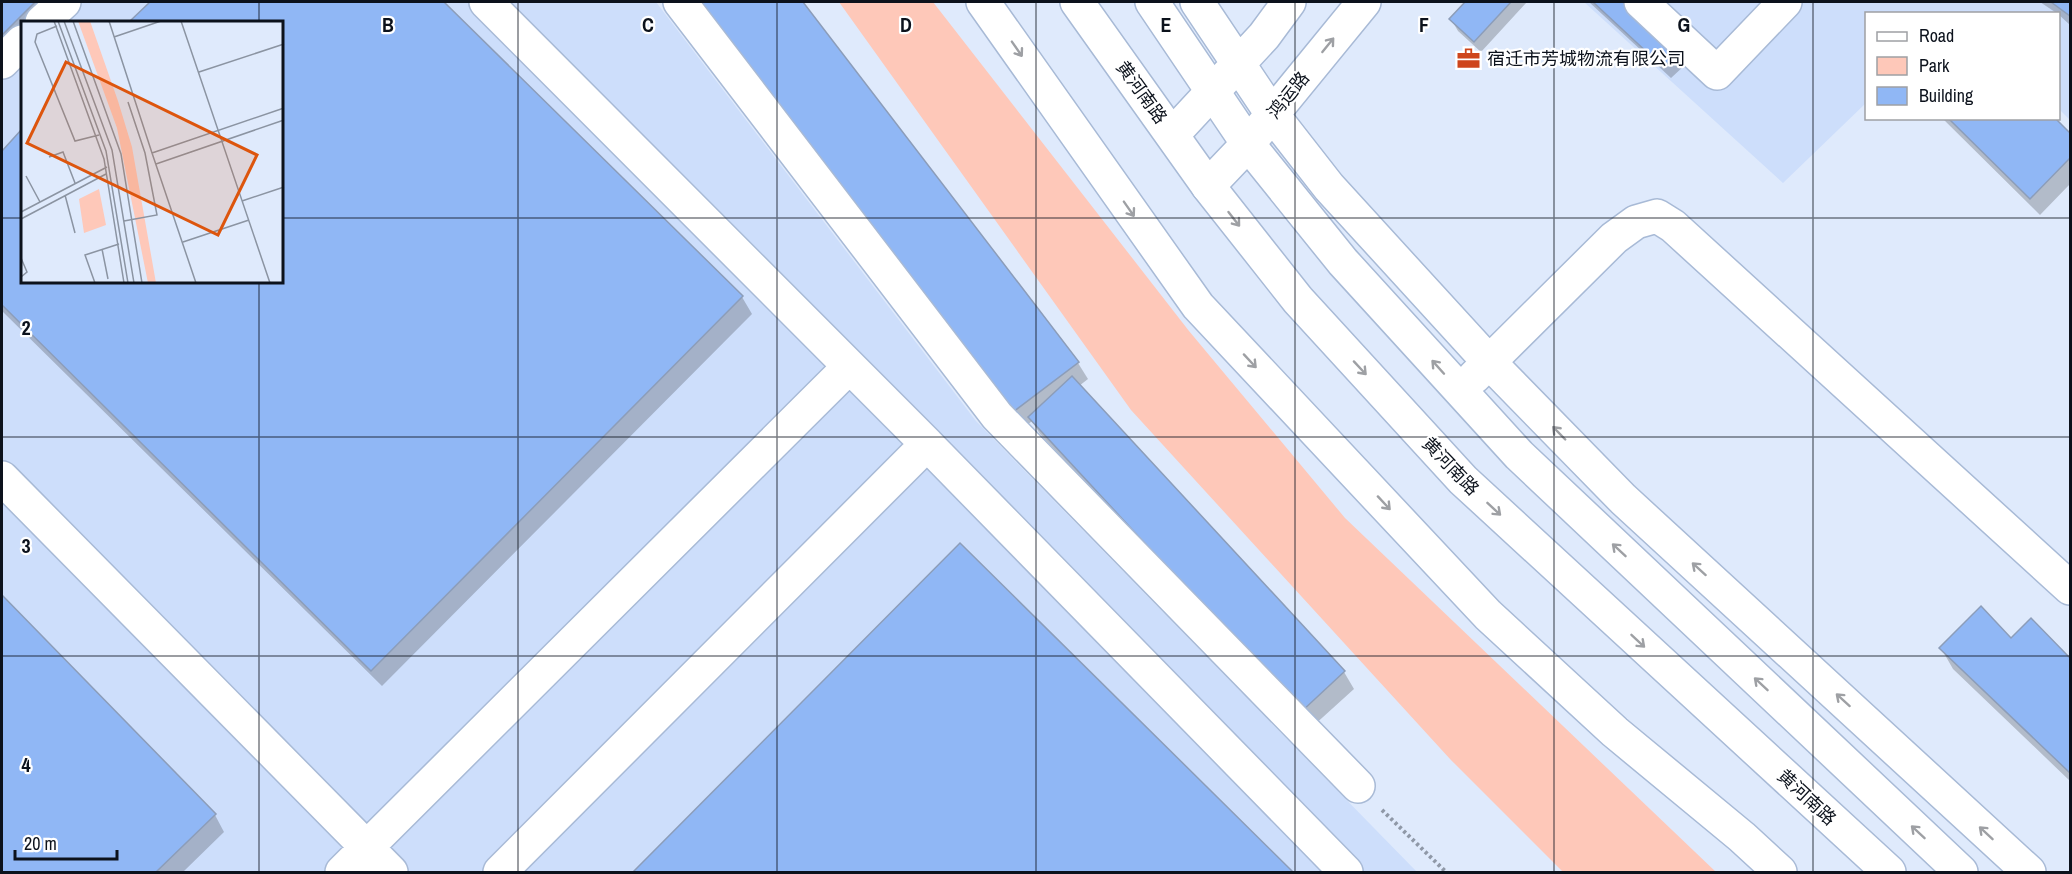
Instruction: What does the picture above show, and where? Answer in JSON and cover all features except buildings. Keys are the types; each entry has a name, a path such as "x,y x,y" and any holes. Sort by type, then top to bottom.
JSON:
{"main road":[{"path":"43,21 64,2"},
{"path":"486,2 927,444 1346,873"},
{"path":"680,2 997,416 1358,786"},
{"path":"983,2 1198,306 1488,615 1615,732 1742,837 1780,873"},
{"name":"黄河南路","path":"1077,2 1208,186 1298,300 1463,480 1889,873"},
{"path":"1152,2 1215,91 1248,144 1343,262 1519,455 1961,873"},
{"path":"1197,2 1272,114 1329,186 1489,362 1623,499 2029,873"},
{"path":"1173,134 1240,63 1289,2"},
{"name":"鸿运路","path":"1208,186 1248,144 1364,2"},
{"path":"1641,2 1717,73 1785,2"},
{"path":"2,62 21,43"},
{"path":"1460,391 1614,238 1635,222 1657,216 1673,226 2070,588"},
{"path":"342,873 849,366"},
{"path":"500,873 927,444"},
{"path":"2,478 391,873"}],"path":[{"path":"1358,786 1446,873"}],"shaded area":[{"path":"2,2 656,2 976,421 1417,872 2,872"},
{"path":"1584,2 2070,2 2070,120 2060,110 2060,12 1865,12 1865,104 1783,183"}],"green space":[{"path":"839,2 933,2 1189,331 1345,518 1716,872 1563,872 1450,759 1131,410"}],"place":[{"name":"宿迁市芳城物流有限公司","path":"1469,58"}]}
